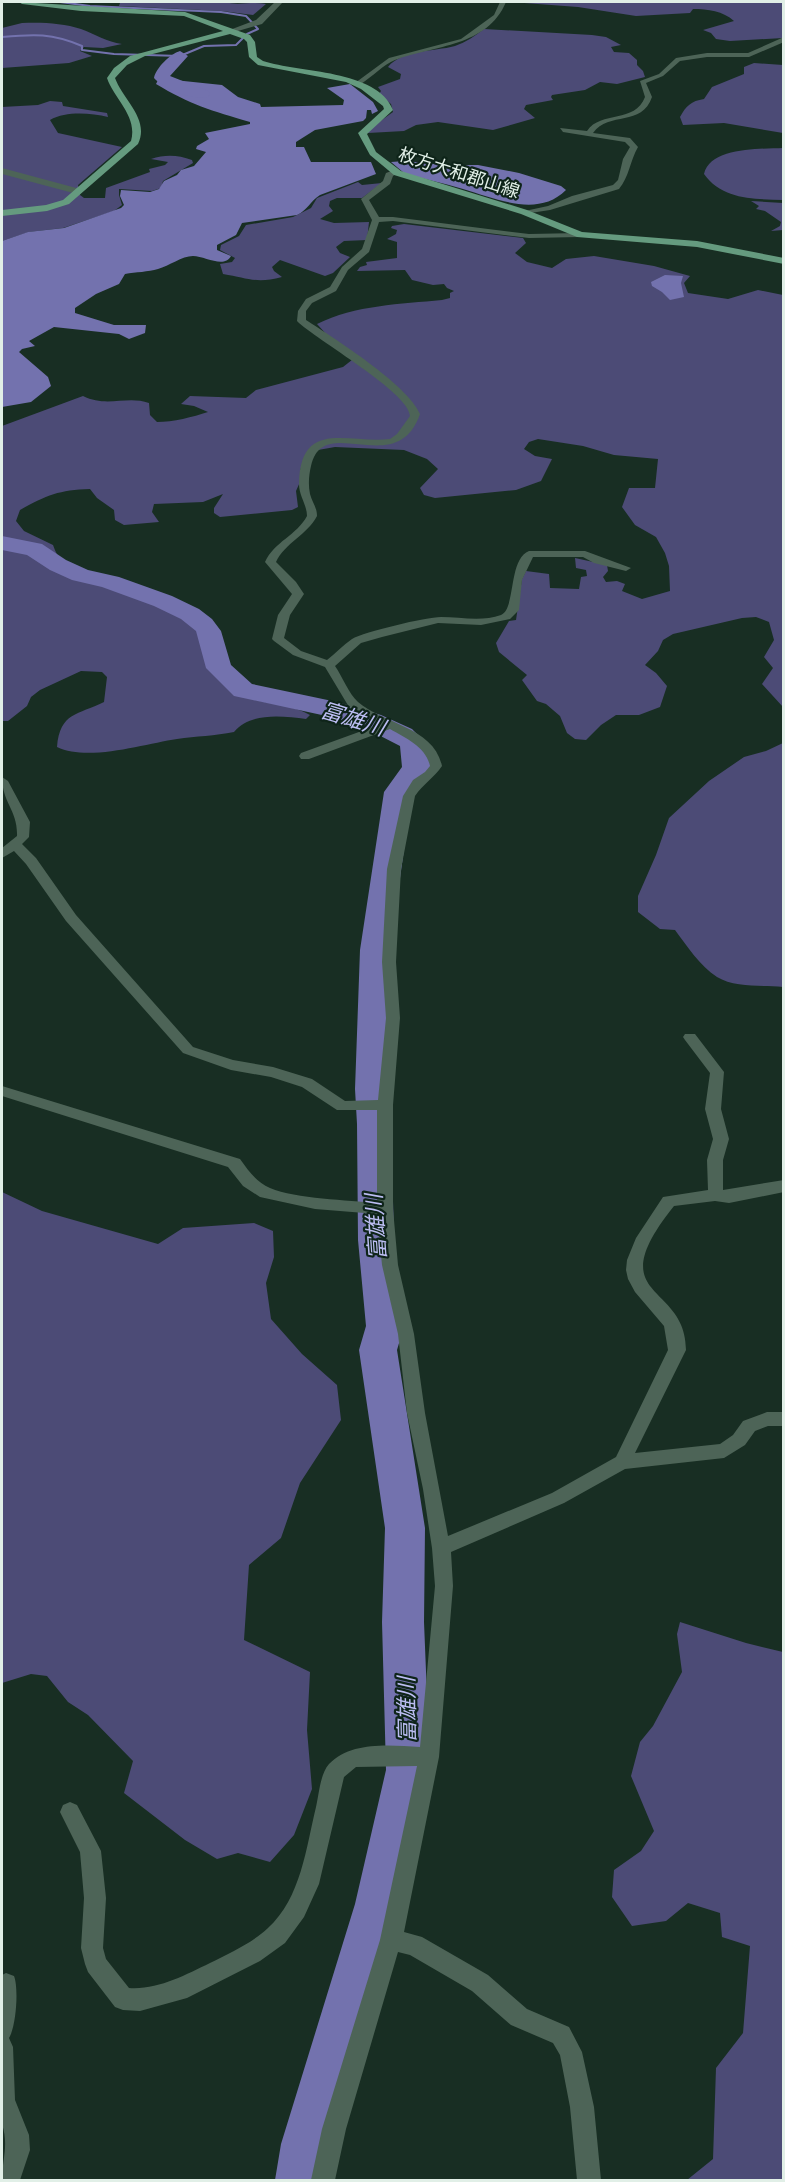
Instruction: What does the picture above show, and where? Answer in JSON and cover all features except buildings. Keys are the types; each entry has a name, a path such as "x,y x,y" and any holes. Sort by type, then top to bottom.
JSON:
{"main road":[{"name":"枚方大和郡山線","path":"23,2 81,9 185,14 247,37 251,42 251,54 256,61 359,83 387,105 389,110 365,128 362,133 383,165 394,172 524,212 580,236 697,244 783,261"},
{"path":"2,213 55,206 66,202 128,148 138,136 137,127 111,78 114,72 146,51 172,47 231,31"}],"street":[{"path":"231,31 259,22 279,2"},
{"path":"359,83 391,59 464,40 497,16 502,2"},
{"path":"590,132 599,122 628,117 642,109 649,97 649,92 642,82 661,75 678,59 695,55 749,55 783,39"},
{"path":"524,212 550,208 575,198 608,191 622,180 627,159 634,147 627,140 600,137 590,132 563,130"},
{"path":"2,171 77,191"},
{"path":"323,2181 334,2128 391,1940 429,1757 444,1586 441,1548 432,1489 416,1413 406,1334 390,1265 385,1209 381,1105 393,1018 389,962 394,869 409,796 417,783 430,775 436,766 434,756 427,747 392,724 353,704 329,665 297,653 278,639 284,615 298,594 292,584 270,562 272,557 296,537 312,516 312,509 305,494 306,461 310,452 317,445 329,441 392,442 403,434 415,418 415,411 411,405 396,391 301,321 302,310 309,302 333,289 345,269 366,250 376,220 365,199 387,182 389,175 394,172"},
{"path":"376,220 393,219 529,236 580,236"},
{"path":"329,665 357,641 379,634 438,620 482,622 506,617 513,610 517,580 529,554 585,554 598,561 626,568"},
{"path":"306,756 392,724"},
{"path":"2,781 24,822 23,837 2,854"},
{"path":"14,844 31,861 70,918 188,1050 231,1065 273,1072 307,1083 342,1106 381,1105"},
{"path":"690,1037 717,1072 714,1109 721,1139 715,1160 717,1176 715,1195"},
{"path":"2,1091 234,1163 249,1182 266,1193 315,1203 385,1209"},
{"path":"622,1462 677,1350 678,1337 668,1318 636,1280 633,1264 646,1233 669,1201 715,1195 729,1197 783,1186"},
{"path":"441,1548 558,1498 622,1462 724,1451 740,1440 749,1426 766,1419 783,1419"},
{"path":"70,1812 90,1851 95,1898 92,1948 96,1964 123,1999 140,2000 178,1990 211,1976 252,1953 276,1935 296,1910 309,1884 335,1772 352,1758 396,1755 429,1757"},
{"path":"391,1940 414,1945 480,1983 519,2017 561,2035 571,2052 578,2085 589,2181"},
{"path":"2,2030 6,1984"},
{"path":"2,2047 4,2100 17,2134 18,2150 8,2181"}],"shaded area":[{"path":"110,2 266,4 253,15 222,11 119,6 120,3"},
{"path":"511,2 783,2 783,38 730,41 716,39 711,33 703,30 734,21 710,10 693,9 690,13 636,16 578,7"},
{"path":"22,23 67,25 122,44 103,48 84,47 80,51 92,56 69,63 2,68 2,28"},
{"path":"484,29 606,37 621,45 611,47 614,52 629,53 637,60 637,65 645,77 617,84 600,82 585,90 552,95 553,100 526,105 524,109 535,118 493,130 438,122 416,125 404,131 368,133 368,130 393,112 391,104 379,94 381,91 378,87 400,79 401,74 388,67 394,61 410,54 455,46"},
{"path":"754,63 783,65 783,133 724,123 683,125 680,117 689,105 704,99 712,87 744,74 744,67"},
{"path":"167,77 174,80 222,85 238,97 260,104 261,107 343,105 344,100 327,88 350,84 373,102 378,111 372,114 371,110 367,110 363,121 315,130 296,142 296,147 304,147 311,162 371,162 376,174 320,195 297,215 242,223 236,235 217,245 217,250 231,256 228,260 219,262 189,256 158,269 125,274 119,284 96,294 75,308 75,313 114,325 146,325 145,333 129,339 119,334 54,327 29,341 35,346 19,352 48,377 51,386 31,402 2,407 2,241 28,232 64,228 121,208 124,205 120,196 121,190 150,192 159,189 164,181 177,175 181,170 194,166 206,152 196,149 209,139 205,133 250,124 250,122 190,102 156,84 159,78"},
{"path":"50,101 62,102 63,106 107,113 108,117 78,114 56,117 50,120 58,133 122,147 78,185 80,195 84,198 105,198 106,188 150,172 149,169 168,162 151,159 177,156 192,160 193,163 163,181 161,188 152,191 119,189 122,205 114,211 63,228 29,232 2,241 2,107 38,105"},
{"path":"783,148 783,200 750,198 730,193 711,183 704,174 708,165 726,154"},
{"path":"391,162 444,165 478,165 519,173 561,186 566,190 543,203 517,204 404,173"},
{"path":"358,182 362,185 382,183 362,198 337,198 330,201 329,206 333,211 320,219 334,223 369,222 367,240 344,241 336,247 340,253 350,257 333,273 325,276 280,260 272,267 282,277 258,280 223,274 220,264 232,262 235,258 220,250 221,245 239,236 246,225 293,217 311,208 317,198"},
{"path":"751,201 783,203 783,230 771,231 780,226 781,222 765,211 756,209 759,206"},
{"path":"404,224 523,238 526,243 515,253 527,262 552,268 566,259 594,256 654,266 690,276 684,283 688,293 728,299 758,290 783,295 783,707 762,684 773,668 764,657 774,640 769,622 756,617 742,618 673,634 663,640 658,651 645,665 656,673 667,686 660,707 639,715 616,715 601,725 586,740 575,739 567,733 560,716 546,704 537,701 522,680 527,675 499,652 496,643 509,621 516,620 522,579 526,571 549,574 550,588 579,589 581,577 587,576 586,570 576,568 575,558 607,565 608,571 603,577 606,582 617,581 625,584 622,591 642,599 670,591 669,566 656,537 635,525 622,507 629,488 655,488 658,459 614,455 583,446 538,439 529,442 524,449 535,456 552,459 541,481 516,490 435,498 424,495 420,488 438,469 427,459 404,450 335,447 318,450 304,459 296,491 298,507 292,510 220,517 214,513 214,508 223,494 203,502 154,504 152,512 159,522 124,525 115,520 114,510 97,498 90,489 61,492 29,505 20,510 16,521 24,531 53,545 60,559 70,570 83,578 132,591 183,612 197,624 202,632 214,669 225,685 234,692 255,700 300,710 310,715 306,719 258,718 249,721 234,732 116,750 84,753 70,751 57,747 62,727 66,721 104,702 107,677 102,672 81,671 40,690 31,697 27,706 8,721 2,721 2,426 83,396 100,401 133,400 149,403 150,415 157,422 176,420 208,412 181,404 190,396 246,398 256,390 343,367 357,356 327,335 317,324 362,309 442,300 450,298 450,293 454,291 444,284 433,285 412,280 405,270 357,271 360,267 367,265 366,262 397,258 397,242 387,239 396,234 397,230 391,228 392,226"},
{"path":"665,275 683,276 681,283 684,297 670,300 652,286 651,282"},
{"path":"783,743 783,987 732,983 717,977 705,967 675,930 660,929 638,912 638,896 669,818 709,781 744,757"},
{"path":"2,1192 42,1211 158,1244 183,1228 254,1223 273,1231 274,1257 266,1283 271,1319 302,1354 337,1385 341,1420 300,1483 281,1538 249,1565 244,1640 310,1672 307,1730 312,1789 294,1835 270,1862 238,1853 217,1859 185,1840 124,1793 133,1761 88,1715 68,1702 47,1676 31,1674 2,1683"},
{"path":"680,1622 783,1652 783,2180 687,2180 713,2159 716,2068 743,2033 750,1946 722,1937 720,1913 688,1903 666,1921 632,1926 612,1897 614,1870 641,1851 654,1831 631,1776 640,1742 653,1726 682,1672 677,1634"}],"waterway":[{"path":"2,2 20,2"},
{"path":"2,37 43,36 71,42 82,46 82,50 114,54 180,56 204,46 236,45 247,34 258,29 246,16 221,12 90,6 60,2"},
{"path":"180,56 162,74 162,78 169,83 202,94"},
{"name":"富雄川","path":"2,543 34,549 58,565 80,575 110,582 163,601 190,614 208,631 219,668 243,690 337,710 372,721 403,735 412,742 416,753 416,767 398,792 375,950 371,1089 374,1124 376,1240 385,1326 378,1350 405,1528 403,1622 408,1770 379,1904 307,2144 301,2180"}]}
